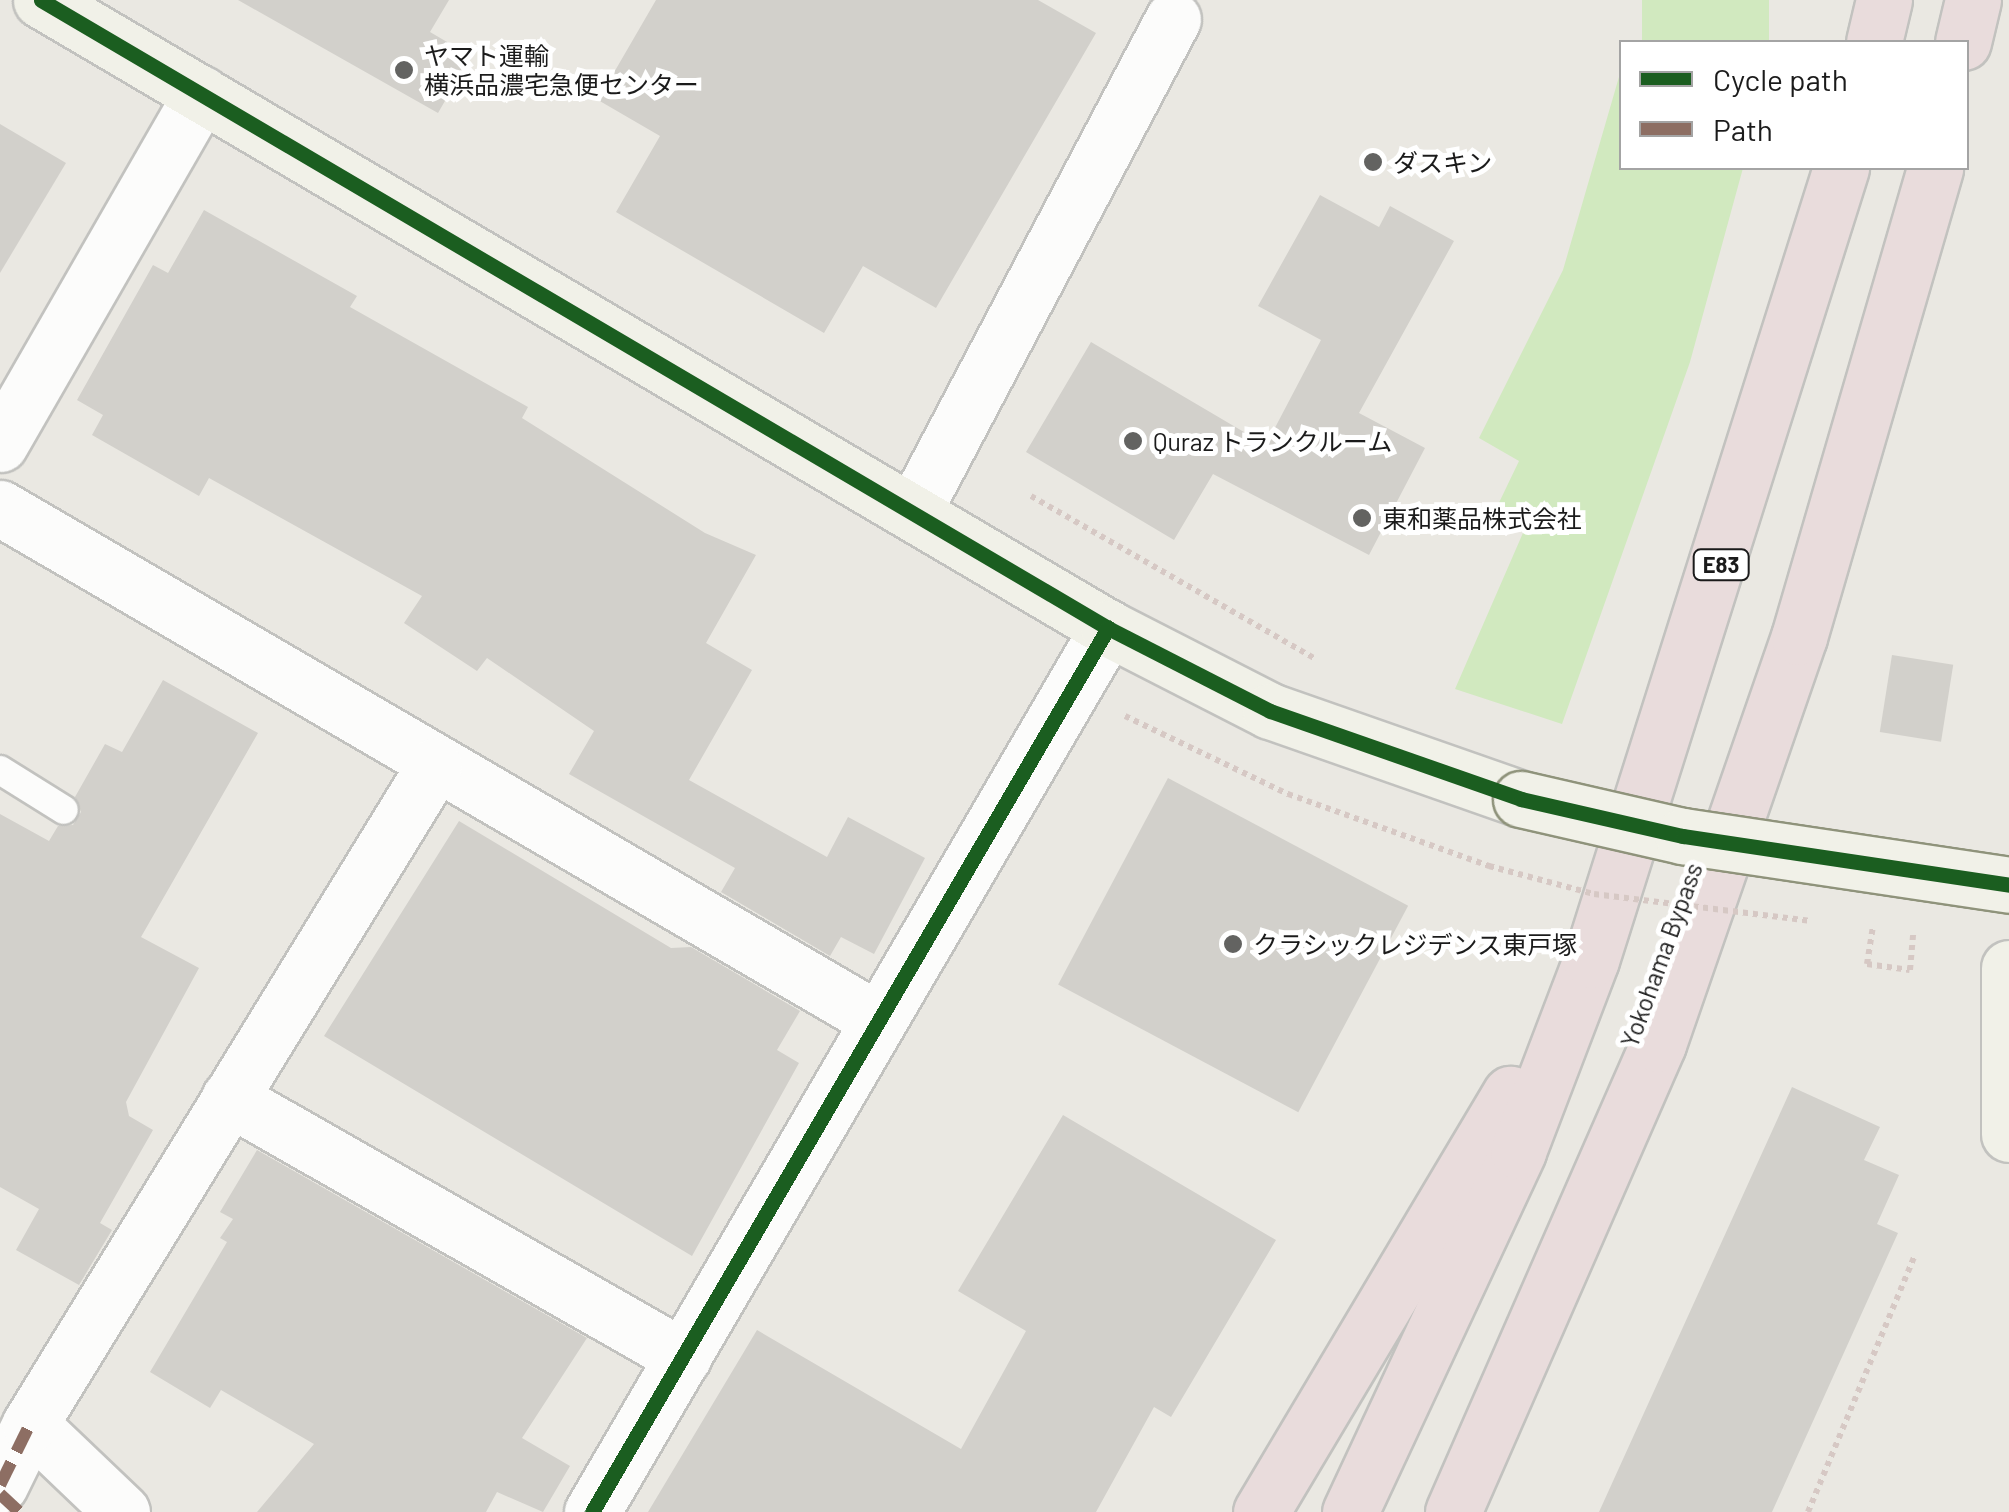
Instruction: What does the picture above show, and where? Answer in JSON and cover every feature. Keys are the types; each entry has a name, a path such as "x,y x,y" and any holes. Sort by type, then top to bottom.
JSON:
{"highway":[{"path":"1874,40 1884,0"},
{"path":"1963,40 1973,0"},
{"name":"E83","path":"1350,1512 1518,1151 1590,960 1839,170"},
{"name":"Yokohama Bypass","path":"1453,1512 1658,1044 1798,637 1934,170"},
{"path":"1261,1512 1590,960"}],"street":[{"path":"41,0 914,510 1108,628 1270,711 1521,799 1683,836 2009,884"},
{"path":"914,510 1173,19"},
{"path":"0,444 202,94"},
{"path":"0,508 434,766 878,1020"},
{"path":"592,1512 1108,628"},
{"path":"0,1485 30,1424 434,766"},
{"path":"2009,968 2009,1134"},
{"path":"228,1098 683,1357"},
{"path":"30,1424 122,1512"},
{"path":"0,1494 19,1512"}],"lane":[{"path":"0,770 64,810"}],"path":[{"path":"1030,496 1334,670"},
{"path":"1489,866 1594,894 1832,924"},
{"path":"1866,927 1882,929"},
{"path":"1867,964 1910,970 1916,933 1899,931"},
{"path":"1808,1512 1914,1257"}],"green space":[{"path":"1642,0 1769,0 1769,40 1642,40"},
{"path":"1619,77 1619,170 1742,170 1690,362 1562,724 1455,689 1526,526 1495,511 1519,461 1479,438 1563,270"}],"building":[{"path":"238,0 449,0 430,32 471,56 438,113"},
{"path":"656,0 1038,0 1096,33 936,308 863,266 824,333 616,212 660,136 598,100"},
{"path":"0,124 66,163 0,273"},
{"path":"1320,195 1379,227 1390,206 1454,241 1359,413 1425,448 1369,555 1213,474 1174,540 1026,452 1091,342 1266,445 1321,340 1258,306"},
{"path":"204,210 357,296 350,307 528,407 522,418 705,533 756,555 706,643 752,670 689,780 827,857 848,817 925,858 874,954 841,937 830,956 721,892 735,868 569,774 594,731 487,658 477,671 404,623 422,596 209,478 199,496 92,435 103,415 77,400 153,265 168,273"},
{"path":"1892,655 1953,665 1941,742 1880,732"},
{"path":"163,680 258,733 141,937 199,968 126,1102 129,1116 153,1130 100,1223 112,1230 79,1285 16,1250 39,1209 0,1187 0,814 49,841 58,826 73,825 81,812 75,797 105,744 122,752"},
{"name":"クラシックレジデンス東戸塚","path":"1168,778 1408,906 1298,1112 1058,985"},
{"path":"459,821 671,948 691,947 800,1011 777,1050 799,1063 692,1256 324,1036"},
{"path":"1792,1087 1880,1127 1864,1160 1899,1175 1877,1224 1898,1233 1772,1512 1599,1512"},
{"path":"1063,1115 1276,1240 1171,1417 1154,1407 1096,1512 648,1512 757,1330 961,1449 1026,1331 958,1291"},
{"path":"257,1150 587,1338 522,1438 570,1466 543,1512 497,1492 486,1512 257,1512 314,1444 221,1390 210,1408 150,1372 227,1242 220,1238 233,1219 220,1212"}],"marked path":[{"path":"0,1485 30,1424"},
{"path":"0,1494 19,1512"}],"cycle path":[{"path":"41,0 1108,628 1270,711 1521,799 1683,836 2009,885"},
{"path":"592,1512 1108,628"}],"place":[{"name":"ヤマト運輸 横浜品濃宅急便センター","path":"404,70"},
{"name":"ダスキン","path":"1373,162"},
{"name":"Quraz トランクルーム","path":"1133,441"},
{"name":"東和薬品株式会社","path":"1362,518"},
{"name":"クラシックレジデンス東戸塚","path":"1233,944"}]}
